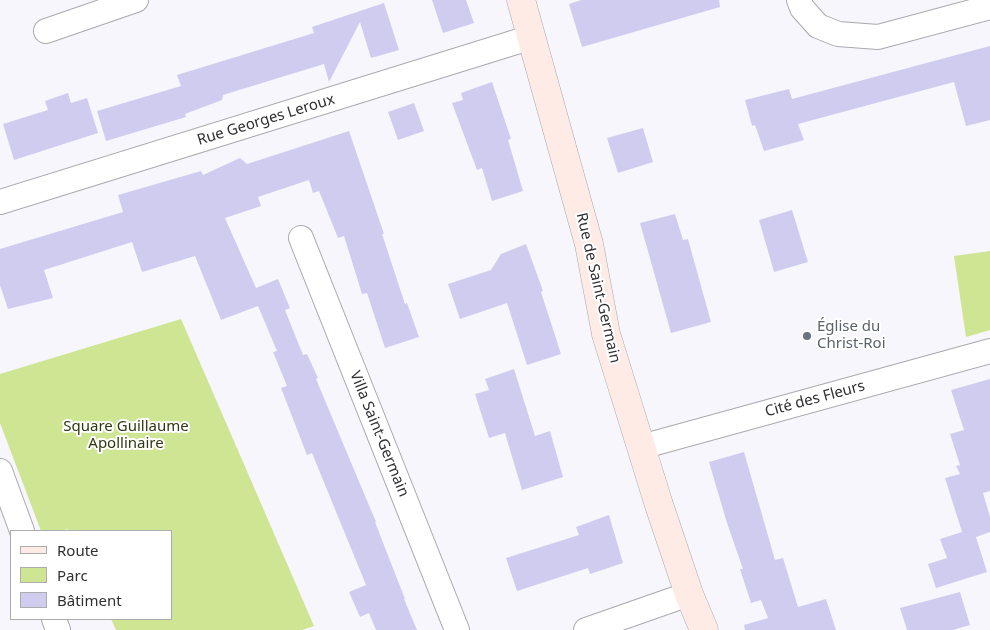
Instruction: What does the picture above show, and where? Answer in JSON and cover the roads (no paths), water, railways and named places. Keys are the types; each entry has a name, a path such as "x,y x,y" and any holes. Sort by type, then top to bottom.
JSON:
{"main road":[{"name":"Rue de Saint-Germain","path":"521,0 589,244 606,334 640,447 704,630"}],"street":[{"path":"46,31 136,0"},
{"path":"799,0 802,8 818,26 838,34 878,37 990,7"},
{"name":"Rue Georges Leroux","path":"0,202 532,37"},
{"name":"Villa Saint-Germain","path":"301,238 457,630"},
{"name":"Cité des Fleurs","path":"640,447 990,351"},
{"path":"0,471 22,530"},
{"path":"586,630 690,594"}],"place":[{"name":"Église du Christ-Roi","path":"807,336"}],"park label":[{"name":"Square Guillaume Apollinaire","path":"126,436"}]}
